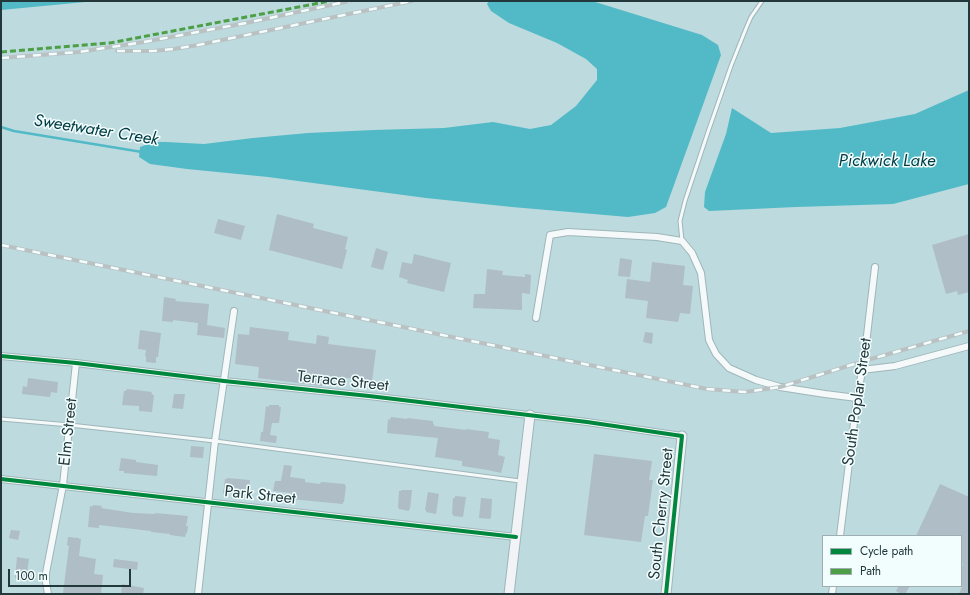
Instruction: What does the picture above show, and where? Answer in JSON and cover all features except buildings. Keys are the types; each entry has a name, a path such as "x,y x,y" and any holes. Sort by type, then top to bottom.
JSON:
{"street":[{"path":"536,318 550,235 568,232 657,237 682,241 692,253 701,273 709,340 716,354 729,368 756,380 780,387 857,398"},
{"name":"South Poplar Street","path":"840,535 857,398 864,361 875,267"},
{"path":"198,594 208,502 234,311"},
{"path":"862,370 895,366 969,346"},
{"name":"Terrace Street","path":"1,356 377,397 587,422 682,436"},
{"name":"Elm Street","path":"48,594 46,573 63,485 76,363"},
{"path":"509,594 530,415"},
{"name":"South Cherry Street","path":"666,594 682,436"},
{"name":"Park Street","path":"1,479 516,536"}],"lane":[{"path":"682,241 680,221 685,201 747,26 751,17 762,1"},
{"path":"1,419 216,441 522,482"}],"water":[{"path":"1,1 96,1 1,10"},
{"path":"489,1 592,1 702,35 718,45 721,55 666,207 655,213 628,217 512,207 426,198 268,177 187,169 150,164 139,157 140,147 154,142 204,144 308,133 444,128 493,122 530,129 551,125 576,106 597,80 597,69 586,59 557,43 509,23 491,11 487,4"},
{"name":"Pickwick Lake","path":"969,90 969,184 893,204 709,211 704,207 705,192 726,134 732,108 771,133 840,128 915,114"}],"waterway":[{"name":"Sweetwater Creek","path":"1,127 14,131 142,152"}],"railway":[{"path":"1,58 79,52 144,42 246,23 350,1"},
{"path":"117,51 153,51 198,45 412,1"},
{"path":"1,245 707,389 745,392 780,387 969,331"}],"marked path":[{"path":"1,52 110,43 330,1"}],"cycle path":[{"path":"1,356 369,396 587,422 682,436 666,594"},
{"path":"1,479 516,537"}]}
